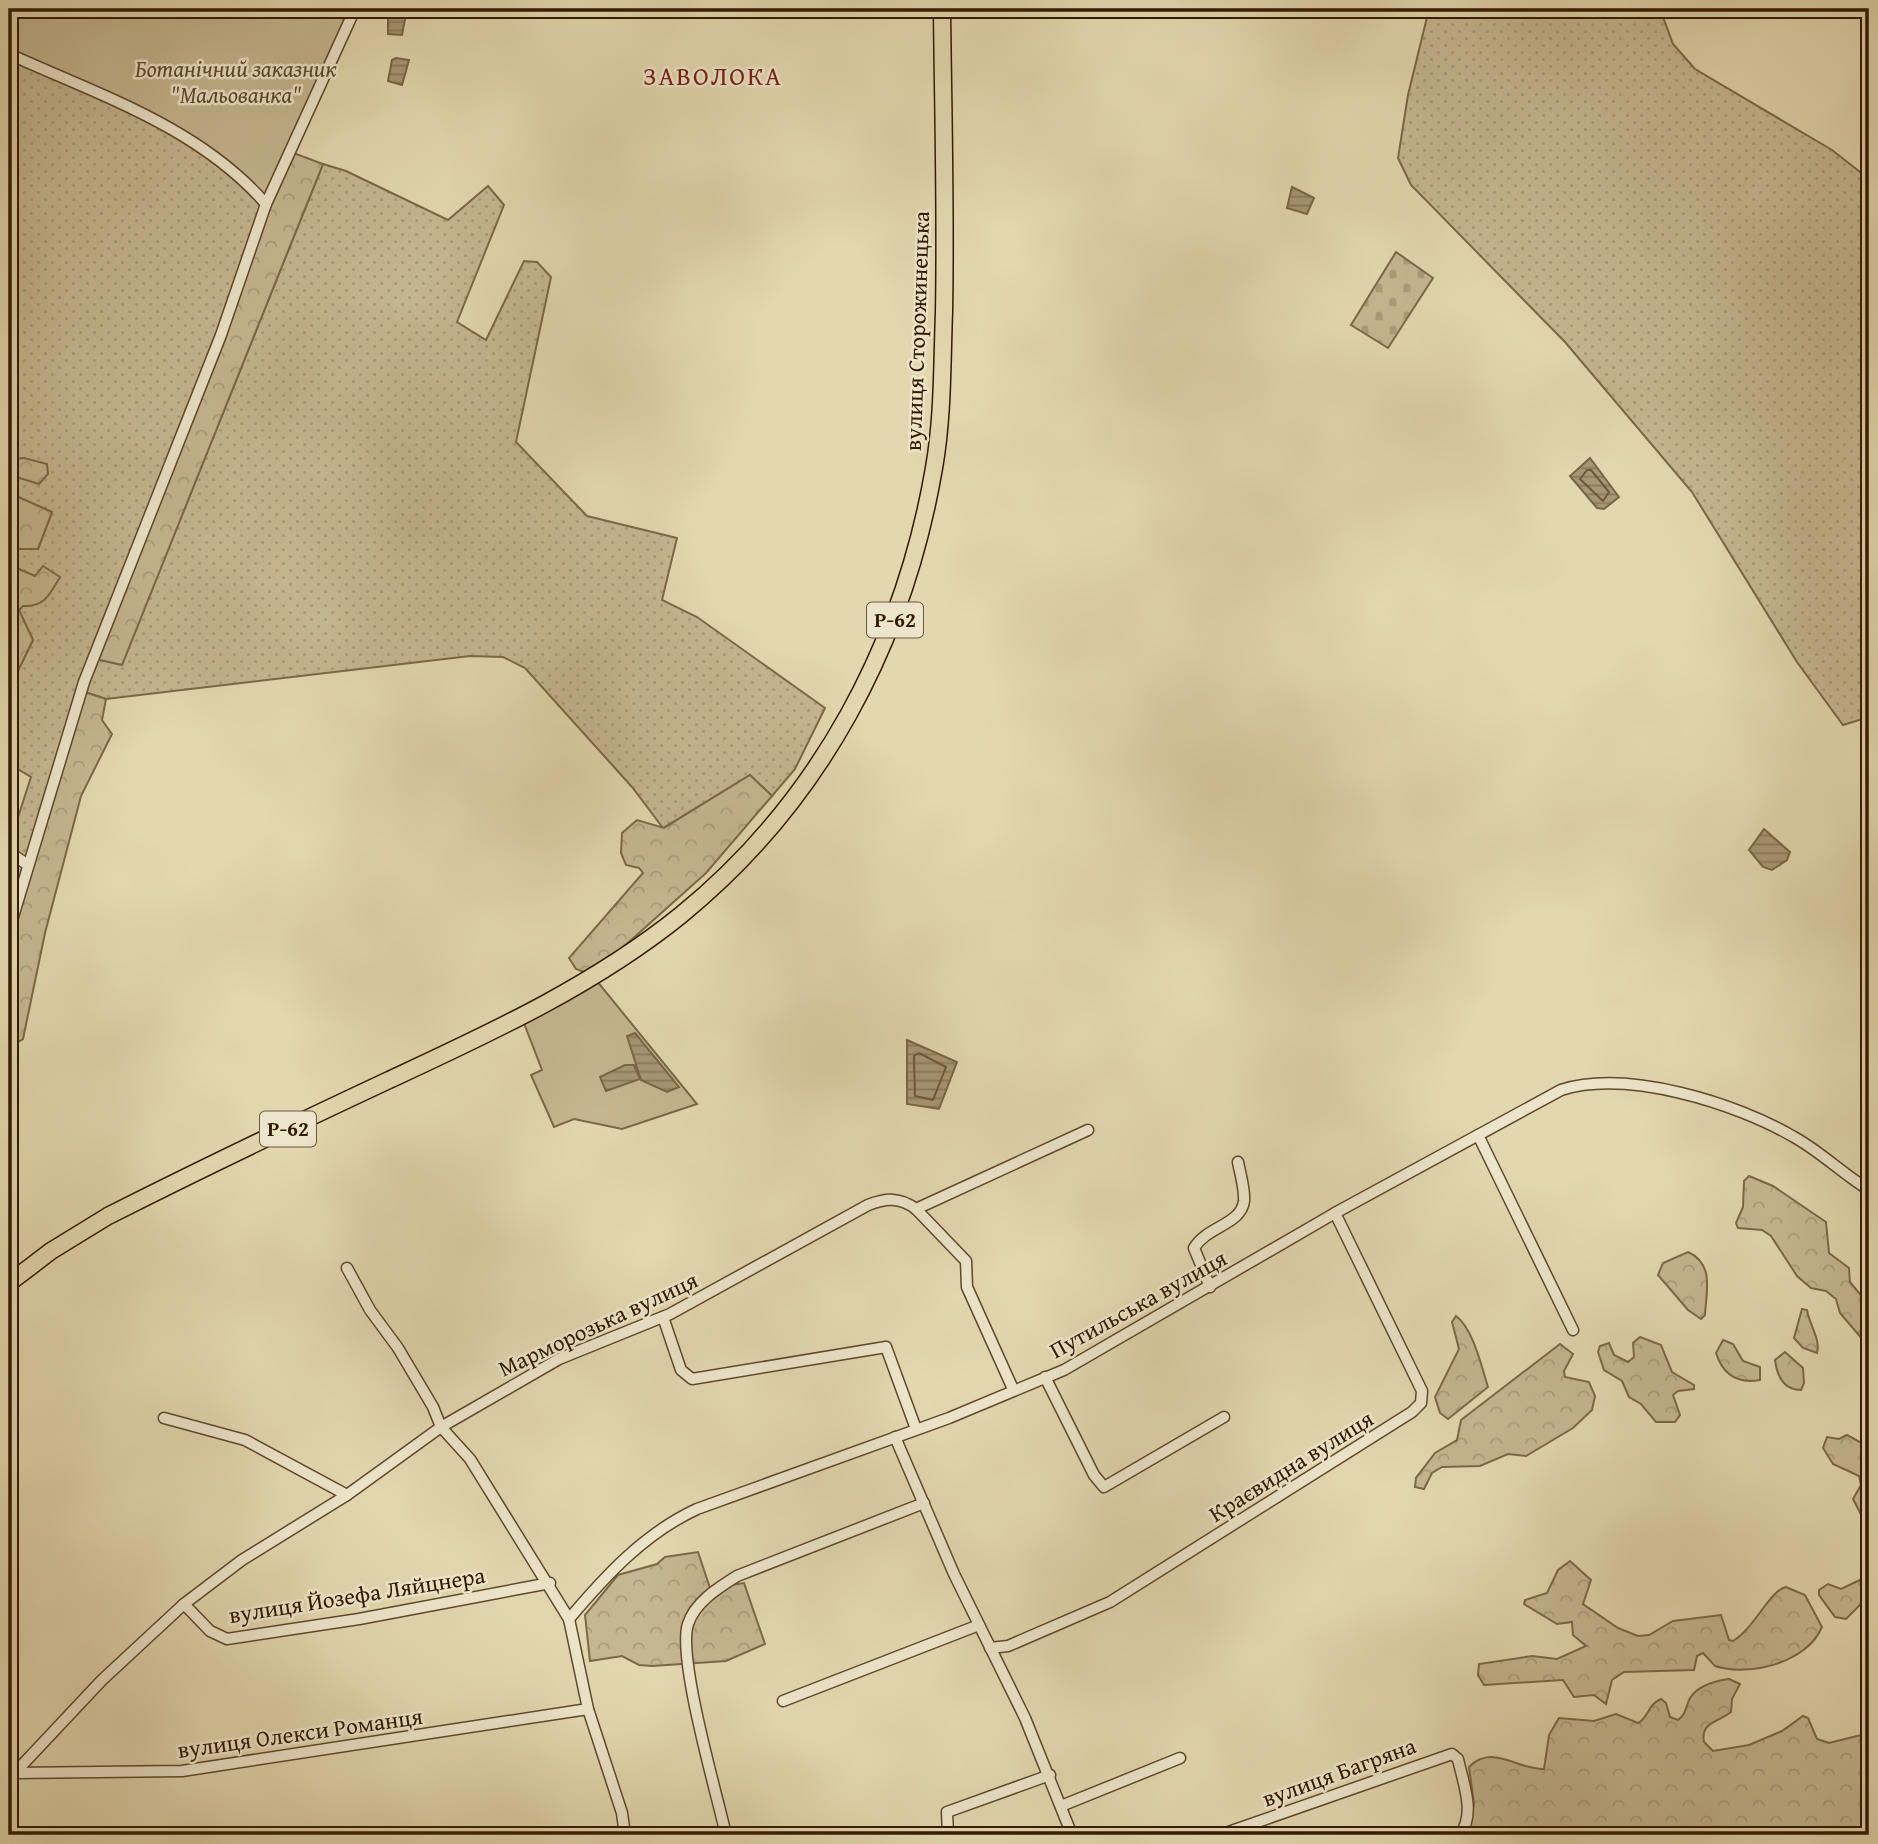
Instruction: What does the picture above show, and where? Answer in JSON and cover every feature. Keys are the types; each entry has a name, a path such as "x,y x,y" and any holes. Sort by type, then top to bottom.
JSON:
{"main road":[{"name":"вулиця Сторожинецька","path":"9,1283 51,1251 108,1216 519,1019 613,963 681,915 741,858 793,800 840,732 868,682 895,621 935,467 941,404 945,264 942,9"}],"street":[{"path":"9,930 84,682 221,335 266,204 355,9"},
{"path":"9,54 157,120 202,147 243,177 266,204"},
{"path":"9,852 28,865"},
{"name":"Путильська вулиця","path":"569,1619 595,1589 664,1524 697,1508 916,1429 1083,1360 1335,1213 1561,1090 1590,1083 1633,1086 1681,1095 1753,1117 1808,1145 1869,1189"},
{"path":"1013,1389 967,1287 966,1261 916,1209 1088,1130"},
{"path":"1478,1135 1573,1330"},
{"path":"1210,1287 1194,1248 1201,1236 1235,1219 1244,1202 1238,1162"},
{"name":"Марморозька вулиця","path":"12,1776 102,1680 184,1604 242,1560 347,1495 441,1427 559,1359 663,1317 868,1205 886,1198 907,1202 916,1209"},
{"name":"Краєвидна вулиця","path":"990,1648 1008,1646 1110,1602 1412,1412 1421,1403 1422,1391 1335,1213"},
{"path":"347,1268 370,1310 426,1395 441,1427 470,1459 550,1583 569,1619 588,1709 622,1813 625,1835"},
{"path":"663,1317 681,1370 685,1377 695,1380 886,1347 916,1429"},
{"path":"1045,1377 1086,1461 1104,1487 1224,1417"},
{"path":"164,1418 245,1440 347,1495"},
{"path":"895,1437 1049,1775 1072,1835"},
{"path":"726,1835 693,1694 686,1645 688,1624 709,1594 737,1576 924,1503"},
{"name":"вулиця Йозефа Ляйцнера","path":"184,1604 210,1631 227,1639 359,1619 550,1583"},
{"path":"783,1701 979,1625"},
{"name":"вулиця Олекси Романця","path":"12,1776 182,1771 588,1709"},
{"name":"вулиця Багряна","path":"1220,1835 1448,1754 1457,1756 1469,1811 1467,1826 1461,1835"},
{"path":"1061,1806 1180,1758"},
{"path":"947,1835 947,1812 1049,1775"}],"green space":[{"path":"9,9 291,152 122,664 323,164 346,171 448,220 488,186 504,205 457,322 486,340 524,261 537,262 551,277 516,442 587,516 677,538 662,600 697,617 825,708 795,769 772,796 750,775 663,828 632,787 525,668 503,657 470,656 106,699 79,690 22,874 9,943 9,845 31,777 9,764 9,689 33,640 19,611 35,576 9,565 9,549 38,549 52,512 9,493 9,467","holes":["12,460 14,476 9,467"]},
{"name":"Ботанічний заказник \"Мальованка\"","path":"9,9 352,9 266,204 202,147 9,55"},
{"path":"1429,9 1660,9 1673,44 1695,69 1832,150 1869,179 1869,717 1843,725 1797,662 1692,492 1565,342 1411,185 1398,158 1408,95"},
{"path":"291,152 323,164 122,665 100,660 93,649"},
{"path":"1396,252 1433,278 1388,348 1351,325"},
{"path":"24,458 47,464 48,474 39,484 13,476 9,467 12,459"},
{"path":"9,493 52,512 38,549 9,549"},
{"path":"9,565 35,576 43,566 60,577 42,602 23,606 19,610 33,640 9,689"},
{"path":"78,690 106,699 102,720 112,734 81,796 45,933 23,1039 9,1047 9,943 22,874"},
{"path":"750,775 772,796 706,873 592,975 576,969 569,958 643,873 639,868 626,865 621,853 622,833 637,820 664,828"},
{"path":"592,975 697,1104 622,1129 574,1119 554,1127 531,1075 542,1070 522,1018"},
{"path":"1749,1176 1773,1186 1826,1222 1829,1253 1849,1268 1850,1282 1869,1305 1869,1347 1840,1313 1836,1299 1826,1291 1811,1288 1797,1276 1771,1236 1762,1230 1738,1228 1736,1223 1743,1207 1744,1181"},
{"path":"1688,1252 1697,1257 1706,1271 1705,1315 1701,1319 1688,1310 1658,1275 1663,1263"},
{"path":"1802,1309 1807,1310 1817,1343 1817,1353 1803,1348 1794,1338"},
{"path":"1456,1316 1472,1339 1488,1387 1448,1419 1440,1413 1435,1397 1459,1349 1452,1322"},
{"path":"1640,1337 1661,1345 1672,1372 1694,1385 1694,1389 1678,1391 1673,1395 1680,1415 1675,1422 1656,1422 1641,1404 1629,1397 1622,1381 1604,1370 1598,1352 1600,1346 1609,1343 1614,1355 1628,1362 1634,1357 1633,1343"},
{"path":"1723,1340 1733,1344 1743,1361 1760,1367 1760,1380 1744,1381 1727,1372 1716,1353"},
{"path":"1560,1344 1573,1354 1564,1371 1565,1377 1589,1382 1595,1396 1592,1410 1573,1428 1526,1456 1508,1454 1480,1466 1442,1467 1432,1473 1424,1489 1415,1487 1416,1478 1435,1453 1457,1440 1461,1420"},
{"path":"1785,1352 1803,1368 1804,1383 1801,1390 1790,1388 1780,1377 1775,1360"},
{"path":"1847,1435 1869,1447 1869,1530 1853,1499 1861,1485 1859,1476 1833,1464 1823,1448 1827,1437 1839,1439"},
{"path":"698,1552 710,1588 744,1583 765,1644 726,1661 652,1666 639,1665 622,1656 590,1661 585,1615 618,1575 657,1564 665,1557"},
{"path":"1570,1561 1591,1580 1583,1604 1618,1628 1638,1636 1649,1635 1673,1621 1721,1615 1729,1640 1733,1641 1748,1628 1774,1595 1786,1587 1805,1595 1822,1627 1804,1650 1791,1658 1760,1668 1744,1670 1715,1666 1703,1653 1697,1656 1694,1670 1624,1672 1612,1680 1606,1704 1594,1695 1574,1697 1563,1680 1484,1685 1478,1675 1479,1664 1532,1656 1557,1659 1586,1646 1573,1635 1572,1622 1557,1624 1524,1604 1525,1600 1547,1593 1558,1570"},
{"path":"1862,1579 1866,1591 1860,1605 1846,1619 1835,1617 1819,1595 1819,1590 1828,1584 1841,1589"},
{"path":"1729,1679 1740,1684 1732,1699 1731,1712 1711,1723 1705,1730 1704,1742 1713,1751 1749,1745 1782,1731 1803,1716 1808,1718 1817,1739 1829,1743 1869,1733 1869,1835 1465,1835 1474,1804 1469,1767 1478,1760 1496,1757 1544,1769 1549,1735 1559,1718 1594,1721 1616,1714 1638,1723 1653,1704 1661,1699 1666,1703 1670,1717 1678,1720 1696,1691"}],"water":[{"path":"388,9 407,9 402,35 388,34"},
{"path":"392,60 409,60 402,85 388,81"},
{"path":"1292,187 1314,198 1307,214 1287,208"},
{"path":"1590,458 1619,497 1604,509 1597,508 1570,476"},
{"path":"1764,829 1790,852 1787,860 1772,870 1763,867 1749,850"},
{"path":"635,1033 679,1087 667,1092 641,1080 627,1036"},
{"path":"907,1040 957,1062 939,1109 907,1104"},
{"path":"625,1065 634,1065 640,1079 606,1091 600,1077"}],"district":[{"name":"ЗАВОЛОКА","path":"713,76"}]}
